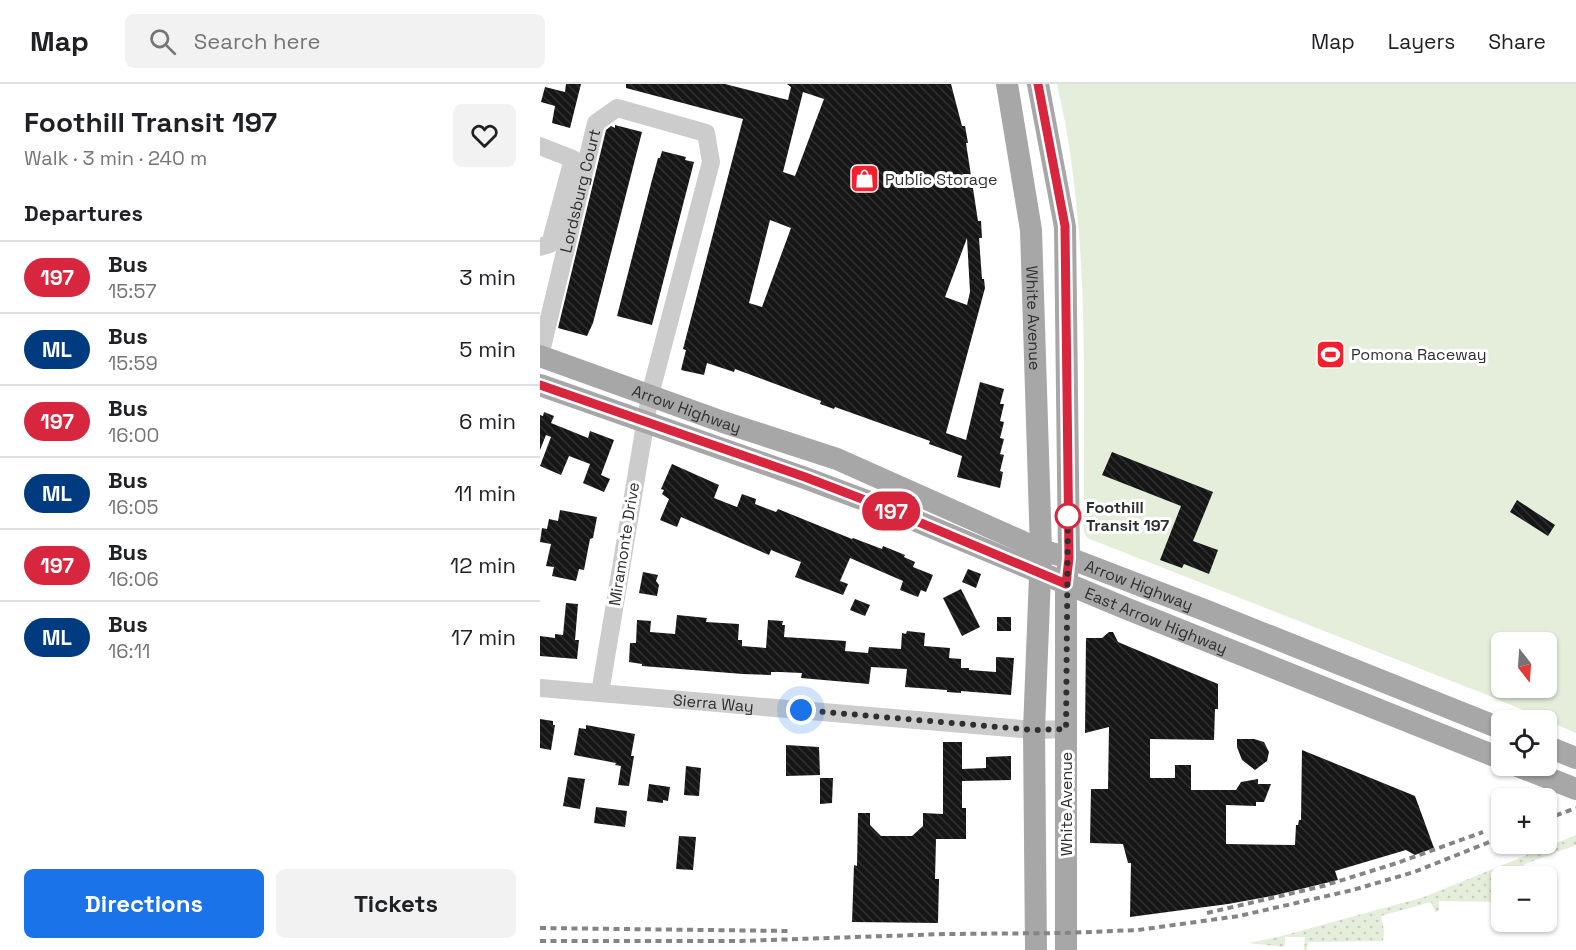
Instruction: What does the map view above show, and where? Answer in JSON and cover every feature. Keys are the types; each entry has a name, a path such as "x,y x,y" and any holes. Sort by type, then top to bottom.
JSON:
{"main road":[{"name":"White Avenue","path":"1007,84 1031,230 1041,550 1034,730 1036,950"},
{"name":"White Avenue","path":"1038,84 1065,226 1069,558 1066,584 1066,950"},
{"name":"Arrow Highway","path":"540,356 723,422 837,459 1041,550 1069,558 1491,725"},
{"name":"East Arrow Highway","path":"540,385 883,507 1066,584 1491,755"},
{"path":"1557,750 1576,758"},
{"path":"1543,776 1576,789"}],"street":[{"name":"Lordsburg Court","path":"540,356 596,123 617,108 706,133 711,162 650,395"},
{"path":"540,146 573,159 550,244 540,247"},
{"name":"Miramonte Drive","path":"600,693 650,395"},
{"name":"Sierra Way","path":"540,688 1034,730 1066,729"}],"green space":[{"name":"Pomona Raceway","path":"1057,84 1576,84 1576,733 1557,725 1557,710 1523,710 1495,698 1557,698 1557,632 1491,632 1491,696 1087,538 1084,531 1083,306 1075,194 1068,139"},
{"path":"1576,835 1576,845 1557,852 1557,843"},
{"path":"1529,854 1552,854 1523,866 1500,866"},
{"path":"1491,870 1491,902 1439,901 1439,911 1435,912 1431,902 1381,916 1383,941 1308,942 1307,950 1304,950 1305,937 1285,937 1284,947 1248,943 1278,937 1424,897"}],"building":[{"path":"566,84 581,84 570,128 552,123 555,106 541,102 545,87 565,92"},
{"path":"626,84 725,84 788,100 791,87 787,84 951,84 962,126 965,126 978,221 981,221 982,238 979,238 982,279 984,279 985,288 946,433 966,440 980,382 1004,389 1000,404 1004,404 1000,421 1004,422 1000,438 1004,439 1000,454 1004,455 1000,471 1003,472 1000,488 957,477 962,456 929,444 930,441 835,407 834,409 820,404 821,401 735,369 734,372 707,363 704,375 681,370 686,350 683,349 743,119 626,88","holes":["803,92 824,99 795,176 783,172","770,220 791,228 762,307 749,303","967,238 970,292 967,305 945,297"]},
{"path":"615,125 642,132 593,323 587,336 558,328 606,130 611,126 615,128"},
{"path":"662,151 686,157 685,160 694,162 652,325 617,316 658,158"},
{"path":"544,412 554,416 551,423 588,438 590,431 614,440 601,475 610,479 604,492 583,483 590,464 569,456 561,475 540,466 551,437 546,435 540,450 540,415 543,416"},
{"path":"1112,452 1213,492 1193,541 1218,550 1209,574 1184,564 1182,568 1160,560 1181,506 1102,475"},
{"path":"672,464 719,485 714,498 737,507 742,494 756,499 755,504 776,512 778,509 852,539 882,549 883,546 905,555 904,557 915,562 913,567 933,575 926,592 921,590 918,597 900,590 903,581 850,558 840,581 848,584 843,595 795,577 801,562 771,550 769,555 681,517 677,527 660,520 669,499 662,494 664,490 661,489"},
{"path":"1517,500 1555,525 1548,536 1510,512"},
{"path":"560,510 597,517 584,570 579,569 576,581 552,576 554,567 546,566 551,544 540,542 542,528 547,529 549,519 558,521"},
{"path":"968,569 981,574 976,588 962,582"},
{"path":"643,572 658,575 657,596 639,593"},
{"path":"961,589 980,627 962,636 943,598"},
{"path":"855,599 870,605 865,616 850,610"},
{"path":"566,603 578,604 575,640 579,640 577,659 540,656 540,636 555,638 555,634 563,635"},
{"path":"677,615 707,618 706,622 739,624 738,640 742,640 742,646 766,648 768,620 783,621 784,637 846,641 845,651 868,653 869,647 901,649 902,633 906,634 907,631 925,633 924,646 950,648 949,658 961,659 961,668 996,672 996,657 1014,658 1011,695 947,692 947,690 905,687 907,669 871,667 869,684 801,678 802,673 743,674 642,666 642,664 629,662 630,643 636,643 637,620 651,621 650,632 675,634"},
{"path":"997,617 1011,617 1011,631 997,631"},
{"path":"1109,632 1113,632 1118,642 1218,684 1214,740 1150,739 1150,778 1175,778 1175,765 1191,765 1191,790 1236,790 1241,782 1258,779 1258,784 1271,784 1264,802 1256,802 1256,806 1226,805 1226,844 1295,845 1296,825 1301,820 1302,750 1415,796 1434,848 1415,855 1406,850 1335,871 1338,880 1272,896 1130,917 1131,863 1128,863 1123,844 1090,843 1091,789 1108,789 1109,727 1085,733 1086,638 1102,638"},
{"path":"540,719 553,721 555,725 551,750 540,748"},
{"path":"586,725 635,734 629,786 618,785 621,766 615,765 616,763 574,755 579,728 586,729"},
{"path":"1237,739 1254,739 1264,742 1269,752 1267,761 1255,770 1242,760 1237,747"},
{"path":"943,742 962,742 962,769 986,768 986,757 1011,756 1011,780 962,781 962,808 966,808 966,839 936,839 935,879 939,879 938,923 852,922 854,865 857,866 858,813 870,813 870,825 881,836 912,836 923,826 923,813 943,814"},
{"path":"786,745 819,747 820,775 786,776"},
{"path":"686,766 701,768 699,796 684,795"},
{"path":"568,777 585,779 580,809 563,806"},
{"path":"820,778 833,778 832,803 820,804"},
{"path":"649,784 670,787 668,801 663,800 663,803 647,801"},
{"path":"596,807 627,811 625,827 594,823"},
{"path":"679,836 696,837 693,870 676,869"}],"railway":[{"path":"1557,815 1576,808"},
{"path":"1207,913 1323,886 1397,863 1483,832"},
{"path":"540,941 740,941 1138,930 1239,916 1353,890 1414,872 1491,841"},
{"path":"540,928 789,931"}],"bus line":[{"name":"197","path":"540,385 805,477 883,507 1066,584 1069,558 1065,226 1038,84"}],"place":[{"name":"Public Storage","path":"864,179"},
{"name":"Pomona Raceway","path":"1330,354"},
{"name":"Foothill Transit 197","path":"1068,516"}],"route":[{"path":"801,710 1034,730 1066,729 1068,511 1068,516"}]}
